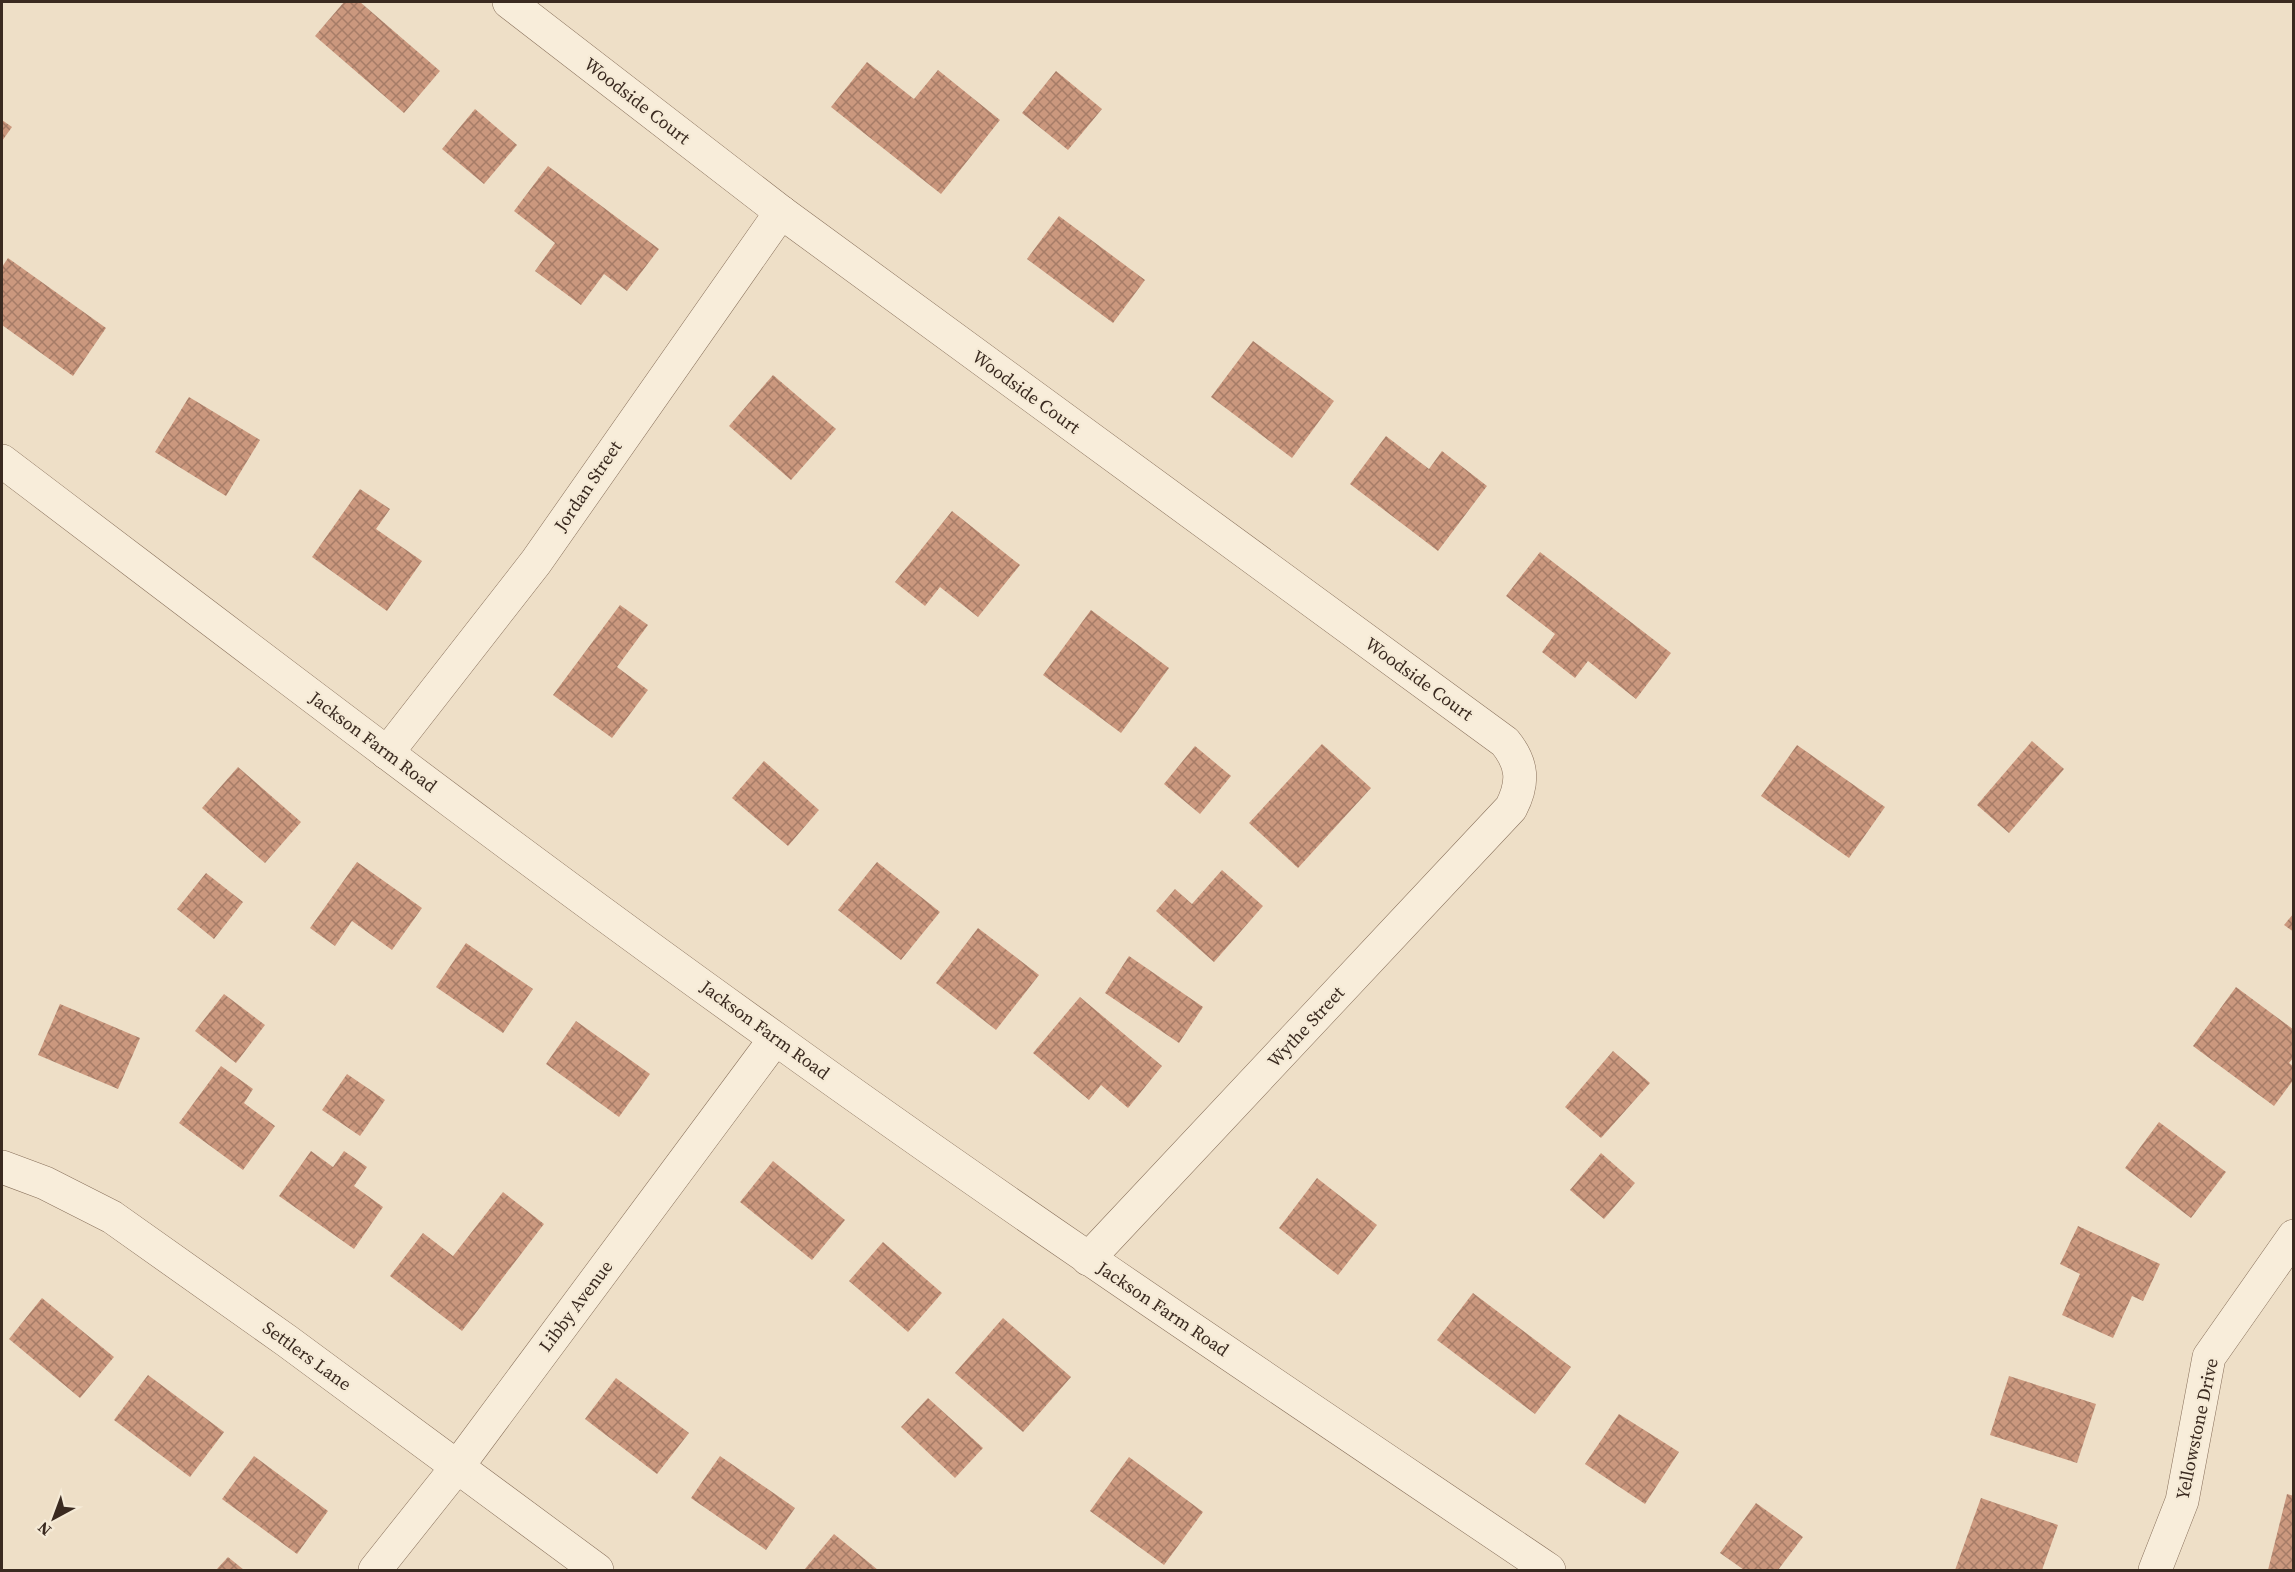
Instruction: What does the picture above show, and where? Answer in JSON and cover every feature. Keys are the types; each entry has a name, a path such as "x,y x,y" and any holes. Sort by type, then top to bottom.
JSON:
{"street":[{"name":"Woodside Court","path":"509,2 781,212 1504,742 1515,755 1521,771 1519,793"},
{"name":"Jordan Street","path":"387,753 536,562 781,212"},
{"name":"Jackson Farm Road","path":"2,461 387,753 775,1039 1088,1259 1549,1570"},
{"name":"Wythe Street","path":"1088,1259 1511,808 1519,793"},
{"name":"Libby Avenue","path":"375,1570 457,1467 775,1039"},
{"name":"Settlers Lane","path":"2,1167 45,1183 112,1217 287,1341 597,1570"},
{"name":"Yellowstone Drive","path":"2154,1570 2182,1501 2209,1357 2294,1236"}],"building":[{"path":"344,2 360,2 440,71 404,113 315,36"},
{"path":"867,62 914,99 938,70 1000,120 941,194 831,107"},
{"path":"1056,71 1102,109 1068,150 1022,113"},
{"path":"475,109 517,145 484,184 442,149"},
{"path":"2,120 12,127 2,141"},
{"path":"548,166 659,249 627,291 604,274 581,305 535,271 555,243 514,211"},
{"path":"1059,216 1145,280 1113,323 1027,259"},
{"path":"8,258 106,328 73,376 2,325 2,267"},
{"path":"1253,341 1334,401 1292,458 1211,397"},
{"path":"773,375 836,429 791,480 729,426"},
{"path":"189,397 260,440 226,496 155,452"},
{"path":"1386,436 1429,469 1442,451 1487,486 1438,551 1350,484"},
{"path":"360,489 390,509 376,529 422,561 387,611 312,557"},
{"path":"952,511 1020,565 978,617 940,587 925,606 895,582"},
{"path":"1540,552 1671,653 1636,699 1588,661 1575,678 1542,652 1555,634 1506,596"},
{"path":"620,605 648,625 617,667 648,690 612,738 553,695"},
{"path":"1091,610 1169,668 1121,733 1043,675"},
{"path":"2032,741 2064,769 2009,833 1977,805"},
{"path":"1322,744 1371,788 1298,868 1249,823"},
{"path":"1797,745 1885,807 1849,858 1761,796"},
{"path":"1195,746 1231,776 1200,814 1164,784"},
{"path":"764,761 819,810 788,846 732,798"},
{"path":"238,767 301,822 265,863 202,808"},
{"path":"357,862 422,908 392,950 352,921 335,946 310,928"},
{"path":"877,862 940,912 901,960 838,910"},
{"path":"1222,870 1263,906 1214,962 1156,911 1175,889 1192,904"},
{"path":"206,873 243,902 214,939 177,909"},
{"path":"2294,913 2294,932 2284,925"},
{"path":"978,928 1039,975 996,1030 936,983"},
{"path":"466,943 533,989 503,1033 436,987"},
{"path":"1129,956 1203,1007 1179,1043 1105,993"},
{"path":"2236,987 2294,1030 2294,1057 2289,1063 2294,1067 2294,1079 2274,1106 2193,1046"},
{"path":"224,994 265,1025 236,1063 195,1031"},
{"path":"1080,997 1162,1066 1128,1108 1101,1085 1089,1100 1033,1053"},
{"path":"60,1004 140,1038 118,1089 38,1055"},
{"path":"576,1021 650,1074 619,1117 546,1064"},
{"path":"1613,1051 1650,1083 1601,1138 1565,1107"},
{"path":"221,1066 253,1089 244,1103 275,1126 243,1170 179,1123"},
{"path":"347,1074 385,1100 360,1136 322,1110"},
{"path":"2159,1122 2226,1172 2191,1218 2125,1168"},
{"path":"311,1151 333,1167 344,1151 367,1167 354,1186 383,1207 354,1249 279,1196"},
{"path":"1601,1153 1635,1183 1604,1219 1570,1190"},
{"path":"773,1161 845,1220 812,1260 740,1202"},
{"path":"1317,1178 1377,1225 1338,1275 1279,1228"},
{"path":"503,1192 544,1224 462,1331 390,1276 423,1233 453,1256"},
{"path":"2078,1226 2160,1264 2143,1301 2132,1296 2113,1338 2062,1315 2080,1274 2060,1264"},
{"path":"883,1242 942,1293 908,1332 849,1281"},
{"path":"1473,1293 1571,1367 1535,1414 1437,1340"},
{"path":"42,1298 114,1357 80,1398 9,1339"},
{"path":"1003,1318 1071,1377 1023,1432 955,1373"},
{"path":"148,1375 224,1432 190,1477 114,1420"},
{"path":"2009,1376 2096,1404 2077,1463 1990,1435"},
{"path":"616,1378 689,1433 657,1474 585,1419"},
{"path":"928,1398 983,1448 955,1478 901,1427"},
{"path":"1619,1414 1679,1452 1645,1504 1585,1464"},
{"path":"254,1456 328,1511 297,1554 222,1499"},
{"path":"720,1456 795,1508 766,1550 691,1498"},
{"path":"1129,1457 1203,1512 1164,1565 1090,1511"},
{"path":"2287,1494 2294,1496 2294,1570 2268,1570"},
{"path":"1981,1498 2058,1525 2042,1570 1955,1570"},
{"path":"1756,1503 1803,1537 1778,1570 1744,1570 1720,1553"},
{"path":"834,1534 878,1570 804,1570"},
{"path":"228,1557 244,1570 216,1570"}]}
